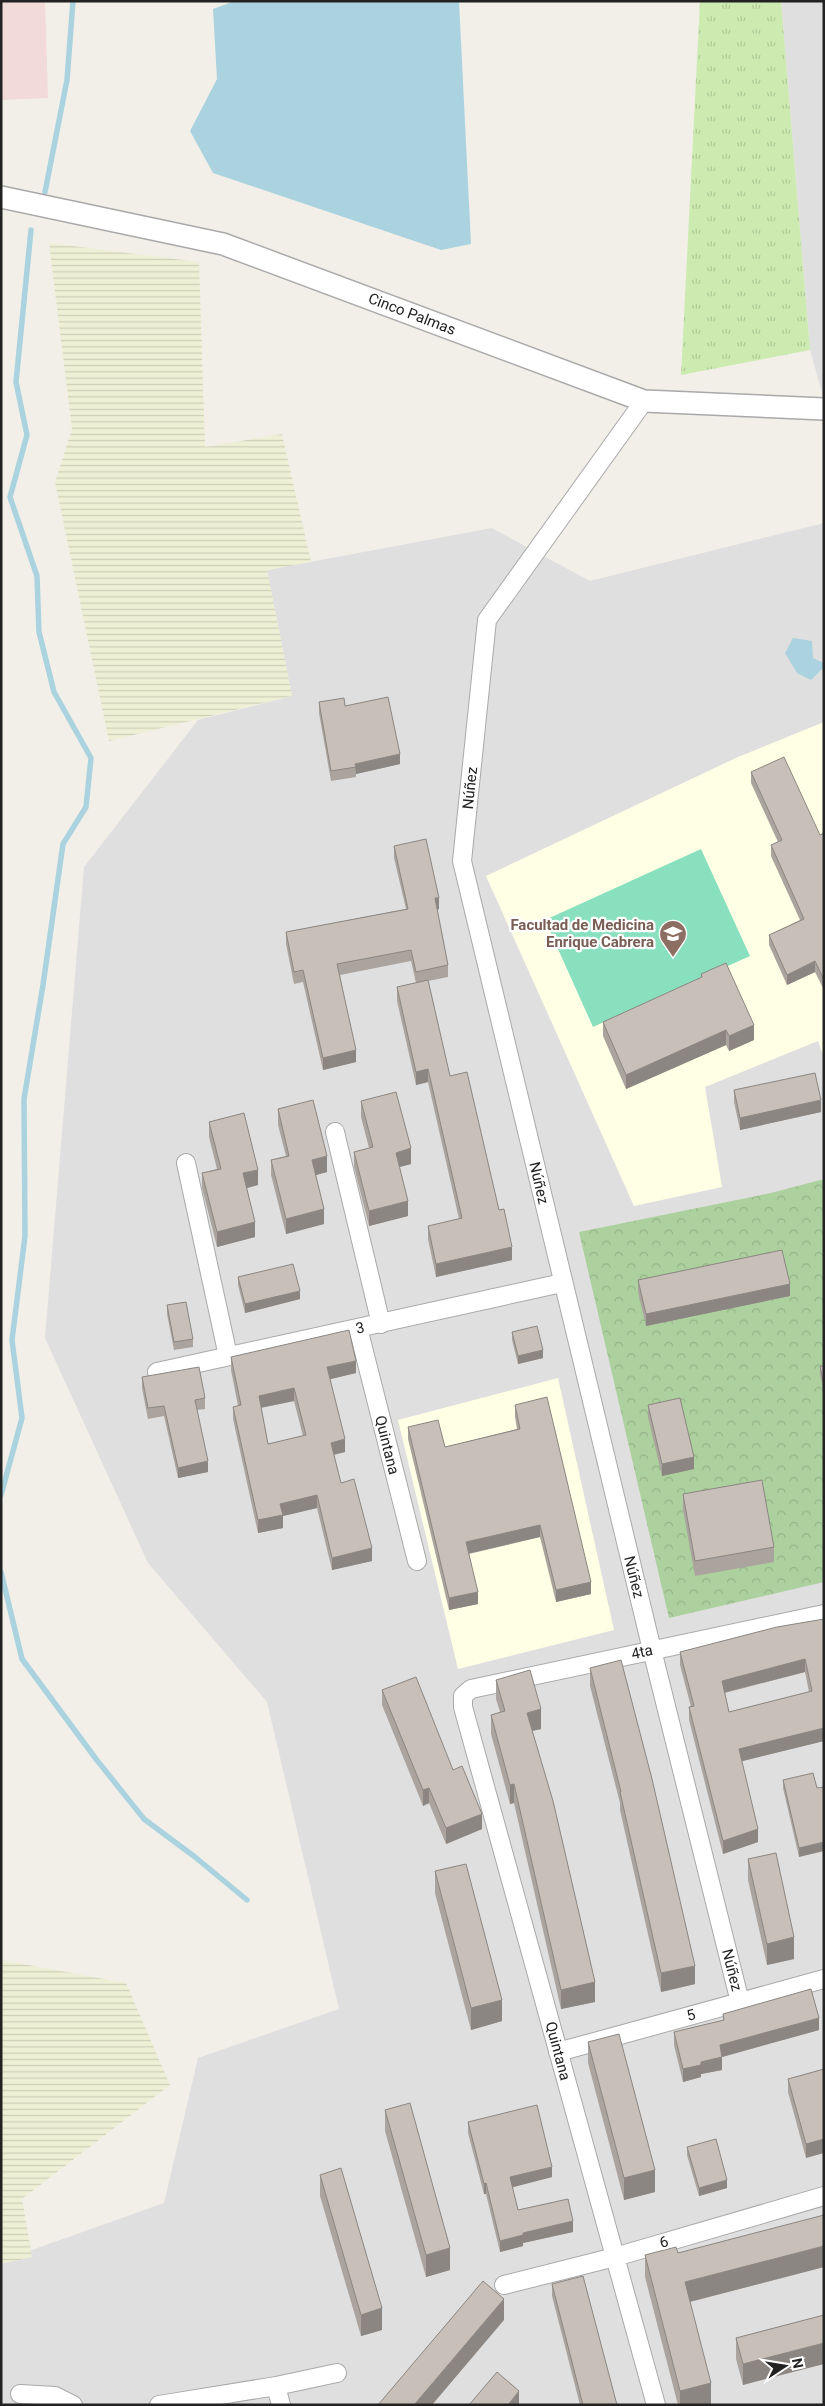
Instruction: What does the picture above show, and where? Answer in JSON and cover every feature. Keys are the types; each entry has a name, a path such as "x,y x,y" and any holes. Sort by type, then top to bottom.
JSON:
{"street":[{"name":"Cinco Palmas","path":"1,197 222,244 644,401 824,409"},
{"name":"Núñez","path":"644,401 487,620 462,861 562,1283 740,2002"},
{"path":"335,1132 381,1324"},
{"path":"186,1163 228,1356"},
{"name":"3","path":"157,1372 562,1283"},
{"name":"Quintana","path":"358,1328 416,1561"},
{"name":"4ta","path":"463,1696 471,1688 824,1614"},
{"name":"Quintana","path":"463,1696 463,1707 656,2405"},
{"name":"5","path":"558,2052 824,1979"},
{"name":"6","path":"504,2285 615,2256 824,2196"},
{"path":"159,2405 276,2386 337,2373"},
{"path":"276,2386 281,2405"},
{"path":"20,2394 55,2396 73,2405"}],"shaded area":[{"path":"1,1 45,1 48,98 1,100"},
{"path":"781,1 824,1 824,399 810,350"},
{"path":"49,243 199,262 205,447 282,434 311,562 267,570 292,696 109,741 55,482 72,429"},
{"path":"824,523 824,2405 1,2405 1,2261 164,2203 198,2058 339,2009 267,1702 148,1563 45,1338 84,867 198,720 292,696 267,570 492,528 590,581"},
{"name":"Facultad de Medicina Enrique Cabrera","path":"824,722 824,1058 818,1041 705,1087 722,1187 634,1206 486,876 738,757"},
{"path":"558,1378 614,1630 458,1669 398,1420"},
{"path":"1,1960 126,1983 170,2085 22,2199 32,2257 1,2264"}],"green space":[{"path":"700,1 781,1 810,350 681,375"},
{"path":"701,849 750,956 593,1027 545,920"},
{"path":"824,1179 824,1582 669,1618 579,1232 771,1193"}],"water":[{"path":"235,1 459,1 471,244 441,250 213,173 190,131 217,79 213,9"},
{"path":"793,638 812,641 813,658 824,663 824,667 811,680 797,673 785,653"}],"building":[{"path":"388,697 400,754 355,764 356,767 331,771 319,702 344,698 345,706"},
{"path":"784,757 820,835 824,833 824,980 815,961 787,975 769,935 804,919 771,845 782,840 751,772"},
{"path":"426,839 439,898 435,898 448,965 416,972 411,950 337,964 356,1050 323,1058 303,970 294,972 286,932 408,909 394,846"},
{"path":"726,963 754,1025 729,1036 726,1030 626,1075 603,1022 702,977 701,974"},
{"path":"428,980 450,1076 467,1072 499,1210 504,1209 512,1247 436,1264 428,1226 462,1218 428,1069 416,1072 397,987"},
{"path":"815,1073 821,1100 740,1118 734,1090"},
{"path":"396,1092 411,1148 396,1153 408,1201 369,1211 354,1152 373,1147 361,1101"},
{"path":"313,1100 327,1156 312,1160 324,1209 286,1219 271,1160 289,1156 278,1109"},
{"path":"244,1113 258,1170 243,1173 255,1222 217,1232 202,1173 221,1169 209,1122"},
{"path":"782,1250 790,1284 646,1314 638,1280"},
{"path":"293,1264 300,1291 245,1304 238,1277"},
{"path":"186,1302 193,1339 174,1342 167,1305"},
{"path":"537,1326 543,1350 518,1356 512,1332"},
{"path":"349,1330 356,1361 327,1367 345,1439 331,1443 341,1483 354,1479 372,1548 332,1558 317,1495 280,1504 283,1515 258,1520 233,1407 241,1405 231,1357","holes":["294,1388 306,1435 268,1444 259,1396"]},
{"path":"820,1366 824,1366 824,1386"},
{"path":"199,1367 205,1398 195,1400 208,1461 178,1468 164,1406 148,1408 142,1377"},
{"path":"547,1397 591,1582 556,1590 540,1525 466,1542 478,1592 449,1598 408,1427 438,1420 445,1447 520,1429 515,1405"},
{"path":"680,1398 694,1457 662,1464 648,1405"},
{"path":"762,1480 774,1547 695,1561 683,1494"},
{"path":"824,1619 824,1728 739,1749 758,1829 723,1841 689,1707 694,1706 680,1652 777,1627","holes":["805,1659 812,1691 729,1712 722,1681"]},
{"path":"621,1660 652,1779 695,1966 661,1973 621,1792 590,1668"},
{"path":"530,1670 541,1709 527,1713 553,1801 595,1982 561,1990 514,1784 510,1785 491,1715 505,1711 496,1680"},
{"path":"416,1677 453,1770 462,1766 482,1814 446,1828 429,1788 423,1790 382,1690"},
{"path":"813,1773 817,1788 824,1787 824,1842 799,1848 783,1780"},
{"path":"776,1853 794,1937 767,1944 748,1859"},
{"path":"466,1864 502,2000 471,2008 435,1871"},
{"path":"811,1989 819,2018 720,2045 722,2057 683,2069 674,2032 724,2020 723,2014"},
{"path":"619,2034 655,2170 624,2178 588,2042"},
{"path":"824,2069 824,2139 806,2144 788,2079"},
{"path":"410,2103 450,2248 426,2255 385,2110"},
{"path":"537,2105 552,2167 510,2177 518,2210 568,2199 573,2221 523,2233 523,2235 500,2241 486,2183 484,2184 468,2122"},
{"path":"716,2139 727,2180 699,2188 687,2147"},
{"path":"341,2168 382,2308 361,2315 320,2175"},
{"path":"824,2215 824,2246 685,2282 711,2383 680,2391 645,2255 676,2247 678,2253"},
{"path":"583,2276 617,2405 583,2405 552,2284"},
{"path":"483,2281 504,2299 414,2405 378,2405"},
{"path":"824,2315 824,2343 743,2364 736,2338"},
{"path":"497,2372 519,2391 508,2405 469,2405"}],"waterway":[{"path":"45,192 67,80 73,1"},
{"path":"1,1495 22,1418 12,1340 25,1236 24,1099 43,985 63,844 86,807 91,758 54,692 39,632 37,576 10,497 27,435 16,382 31,230"},
{"path":"1,1572 22,1659 96,1759 144,1819 195,1857 247,1900"}],"place":[{"name":"Facultad de Medicina Enrique Cabrera","path":"673,958"}]}
